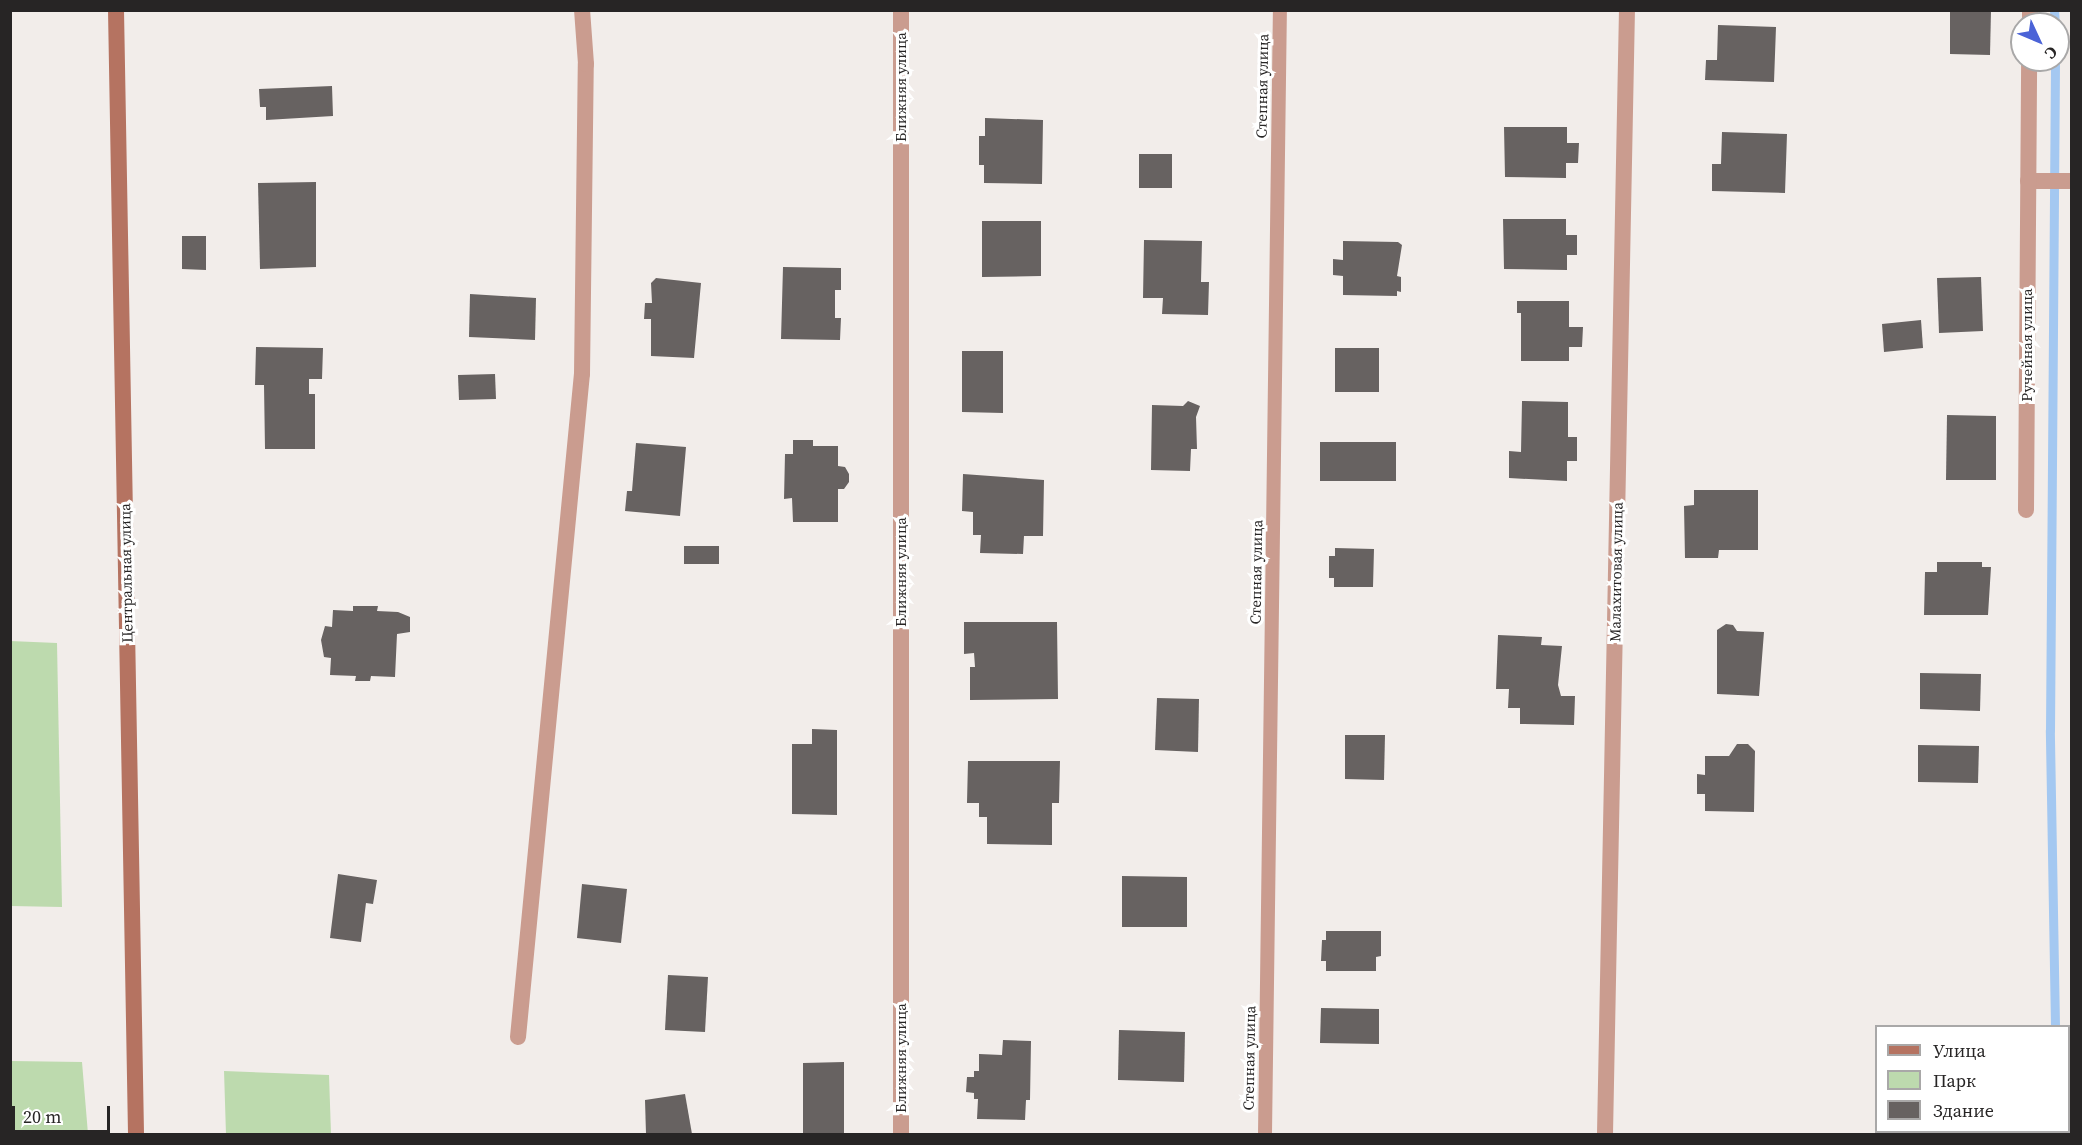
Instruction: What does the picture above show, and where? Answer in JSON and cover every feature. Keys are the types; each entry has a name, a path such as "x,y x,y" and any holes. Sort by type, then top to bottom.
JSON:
{"main road":[{"name":"Центральная улица","path":"116,10 135,1134"}],"street":[{"path":"518,1037 582,374 586,64 582,10"},
{"name":"Ближняя улица","path":"901,10 901,1134"},
{"name":"Малахитовая улица","path":"1605,1134 1627,10"},
{"name":"Ручейная улица","path":"2026,510 2029,72"},
{"path":"2028,181 2072,181"}],"lane":[{"name":"Степная улица","path":"1264,1134 1280,10"}],"green space":[{"path":"10,641 57,643 62,907 11,906"},
{"path":"11,1061 82,1062 88,1134 11,1134"},
{"path":"224,1071 329,1075 331,1134 226,1134"}],"building":[{"path":"1950,10 1991,10 1990,55 1950,54"},
{"path":"1718,25 1776,27 1774,82 1705,80 1706,60 1717,60"},
{"path":"332,86 333,116 266,120 266,107 260,107 259,89"},
{"path":"985,118 1043,120 1042,184 984,183 984,165 979,165 979,136 985,136"},
{"path":"1504,127 1567,127 1567,143 1579,143 1578,163 1566,163 1566,178 1505,177"},
{"path":"1722,132 1787,134 1785,193 1712,191 1712,164 1721,164"},
{"path":"1139,154 1172,154 1172,188 1139,188"},
{"path":"316,182 316,267 260,269 258,183"},
{"path":"1503,219 1566,219 1566,235 1577,235 1577,255 1567,255 1567,270 1504,269"},
{"path":"982,221 1041,221 1041,276 982,277"},
{"path":"182,236 206,236 206,270 182,269"},
{"path":"1144,240 1202,241 1201,282 1209,282 1208,315 1162,314 1163,298 1143,298"},
{"path":"1343,241 1398,242 1402,245 1397,276 1401,277 1401,292 1397,291 1397,296 1343,295 1343,276 1333,275 1333,259 1343,260"},
{"path":"783,267 841,268 841,290 835,290 835,318 841,318 840,340 781,339"},
{"path":"1981,277 1983,331 1939,333 1937,278"},
{"path":"656,278 701,283 694,358 651,356 651,319 644,319 645,303 652,303 651,283"},
{"path":"470,294 536,298 535,340 469,337"},
{"path":"1517,301 1569,301 1569,327 1583,327 1582,347 1569,347 1569,361 1521,361 1521,313 1517,313"},
{"path":"1921,320 1923,348 1884,352 1882,324"},
{"path":"256,347 323,348 322,379 309,379 309,394 315,394 315,449 265,449 264,385 255,385"},
{"path":"1335,348 1379,348 1379,392 1335,392"},
{"path":"962,351 1003,351 1003,413 962,412"},
{"path":"495,374 496,399 459,400 458,375"},
{"path":"1188,401 1200,406 1196,417 1197,449 1191,449 1190,471 1151,470 1152,405 1183,406"},
{"path":"1522,401 1568,402 1568,437 1577,437 1577,461 1567,461 1567,481 1509,478 1509,451 1521,452"},
{"path":"1947,415 1996,416 1996,480 1946,480"},
{"path":"793,440 813,440 813,446 838,446 838,466 845,467 849,474 849,482 844,489 838,489 838,522 793,522 792,498 784,499 785,454 793,454"},
{"path":"1320,442 1396,442 1396,481 1320,481"},
{"path":"636,443 686,447 680,516 625,511 627,491 632,491"},
{"path":"963,474 1044,480 1043,536 1024,536 1023,554 980,553 981,535 973,535 973,512 962,511"},
{"path":"1694,490 1758,490 1758,550 1719,550 1718,558 1685,558 1684,506 1694,505"},
{"path":"684,546 719,546 719,564 684,564"},
{"path":"1335,548 1374,549 1373,587 1334,587 1334,578 1329,578 1329,556 1335,556"},
{"path":"1937,562 1982,562 1982,567 1991,567 1988,615 1924,615 1925,572 1937,572"},
{"path":"353,606 378,606 377,611 398,612 410,617 410,632 397,634 395,677 371,676 370,681 355,681 356,676 330,675 331,658 324,657 321,640 325,626 332,627 333,610 353,611"},
{"path":"964,622 1057,622 1058,699 970,700 970,667 975,667 974,653 964,654"},
{"path":"1726,624 1733,625 1737,631 1764,632 1759,696 1717,694 1717,630"},
{"path":"1498,635 1542,637 1541,645 1562,646 1558,685 1561,696 1575,696 1574,725 1520,724 1520,708 1508,708 1509,689 1496,689"},
{"path":"1920,673 1981,674 1980,711 1920,709"},
{"path":"1157,698 1199,699 1198,752 1155,750"},
{"path":"812,729 837,730 837,815 792,814 792,744 812,744"},
{"path":"1345,735 1385,735 1384,780 1345,779"},
{"path":"1737,744 1748,744 1755,751 1754,812 1705,811 1705,794 1697,794 1697,774 1705,775 1705,756 1729,756"},
{"path":"1918,745 1979,746 1978,783 1918,782"},
{"path":"968,761 1060,761 1059,803 1052,803 1052,845 987,844 987,817 979,817 979,803 967,803"},
{"path":"338,874 377,880 373,904 366,903 361,942 330,938"},
{"path":"1122,876 1187,877 1187,927 1122,927"},
{"path":"582,884 627,889 621,943 577,938"},
{"path":"1326,931 1381,931 1381,956 1376,957 1376,971 1326,971 1326,961 1321,961 1322,940 1326,940"},
{"path":"668,975 708,977 705,1032 665,1030"},
{"path":"1321,1008 1379,1009 1379,1044 1320,1043"},
{"path":"1119,1030 1185,1032 1184,1082 1118,1080"},
{"path":"1003,1040 1031,1041 1030,1100 1026,1100 1025,1120 977,1119 978,1099 974,1099 974,1093 966,1092 967,1077 974,1077 974,1071 979,1071 979,1054 1002,1055"},
{"path":"844,1062 844,1133 803,1133 803,1063"},
{"path":"685,1094 692,1134 646,1134 645,1100"}],"waterway":[{"path":"2055,72 2050,730 2055,1025"}]}
